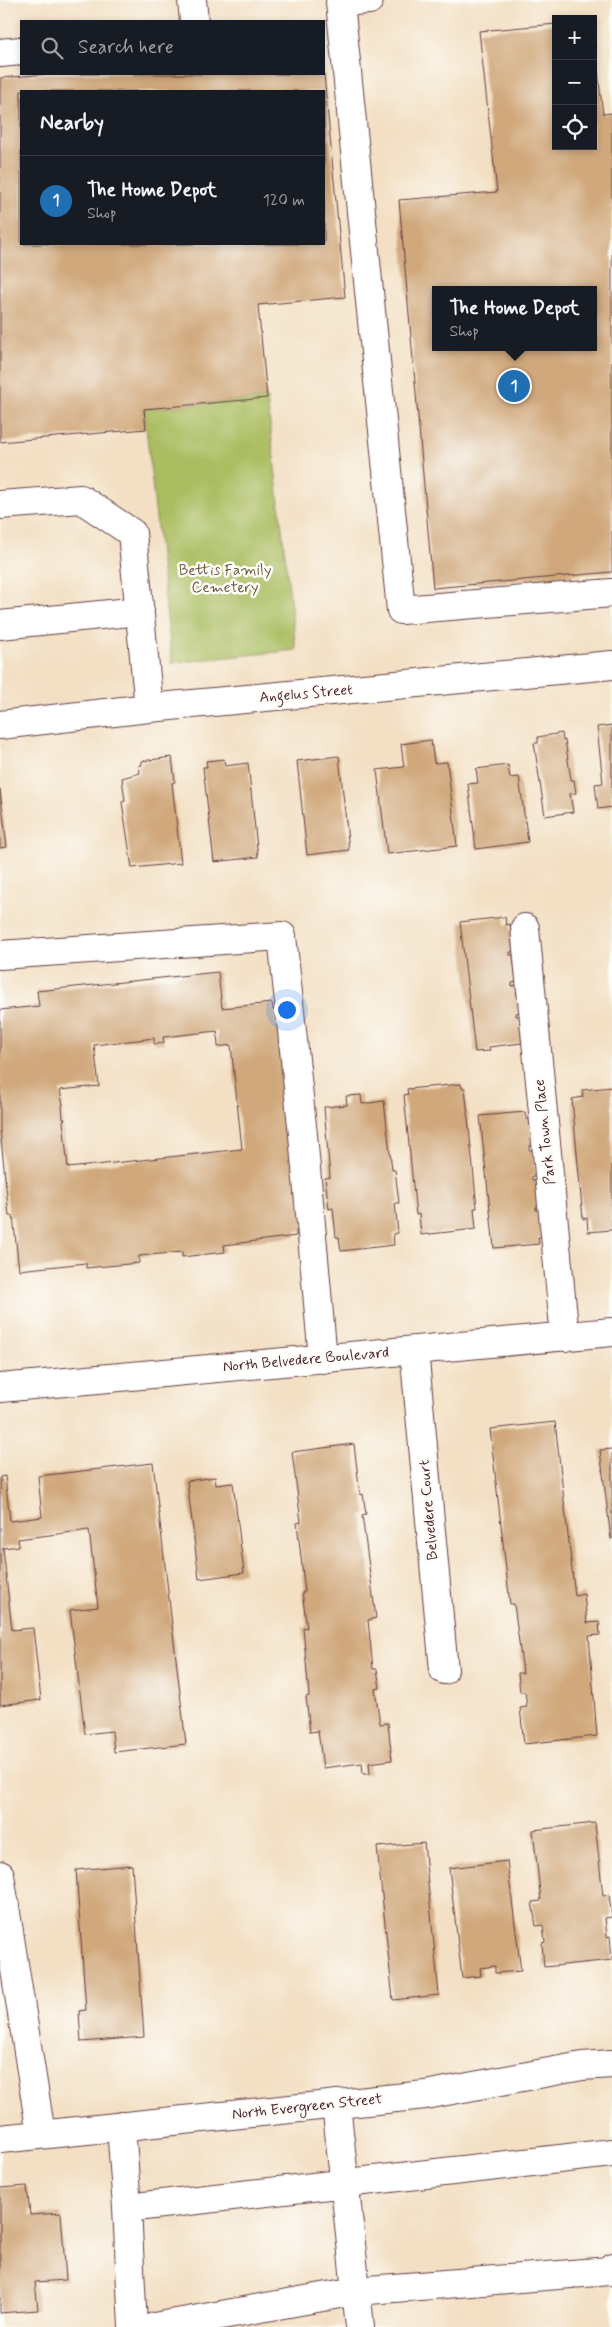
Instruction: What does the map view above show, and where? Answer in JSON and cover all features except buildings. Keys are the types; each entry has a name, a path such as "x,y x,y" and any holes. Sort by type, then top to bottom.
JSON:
{"street":[{"path":"192,0 194,20"},
{"path":"368,0 340,2 401,610 612,593"},
{"path":"0,53 20,51"},
{"path":"0,506 81,499 132,532 149,708"},
{"path":"0,624 140,611"},
{"name":"Angelus Street","path":"0,725 149,708 612,665"},
{"name":"Park Town Place","path":"525,928 565,1337"},
{"path":"0,955 282,936 324,1359"},
{"name":"North Belvedere Boulevard","path":"0,1388 612,1332"},
{"name":"Belvedere Court","path":"414,1350 444,1670"},
{"path":"0,1875 41,2134"},
{"name":"North Evergreen Street","path":"0,2139 425,2095 582,2066 612,2064"},
{"path":"336,2104 360,2327"},
{"path":"121,2126 133,2327"},
{"path":"127,2208 612,2153"},
{"path":"154,2327 214,2322 356,2291 609,2271 612,2267"}],"green space":[{"name":"Bettis Family Cemetery","path":"267,398 296,650 172,663 144,409"}],"place":[{"name":"The Home Depot","path":"514,386"}]}
